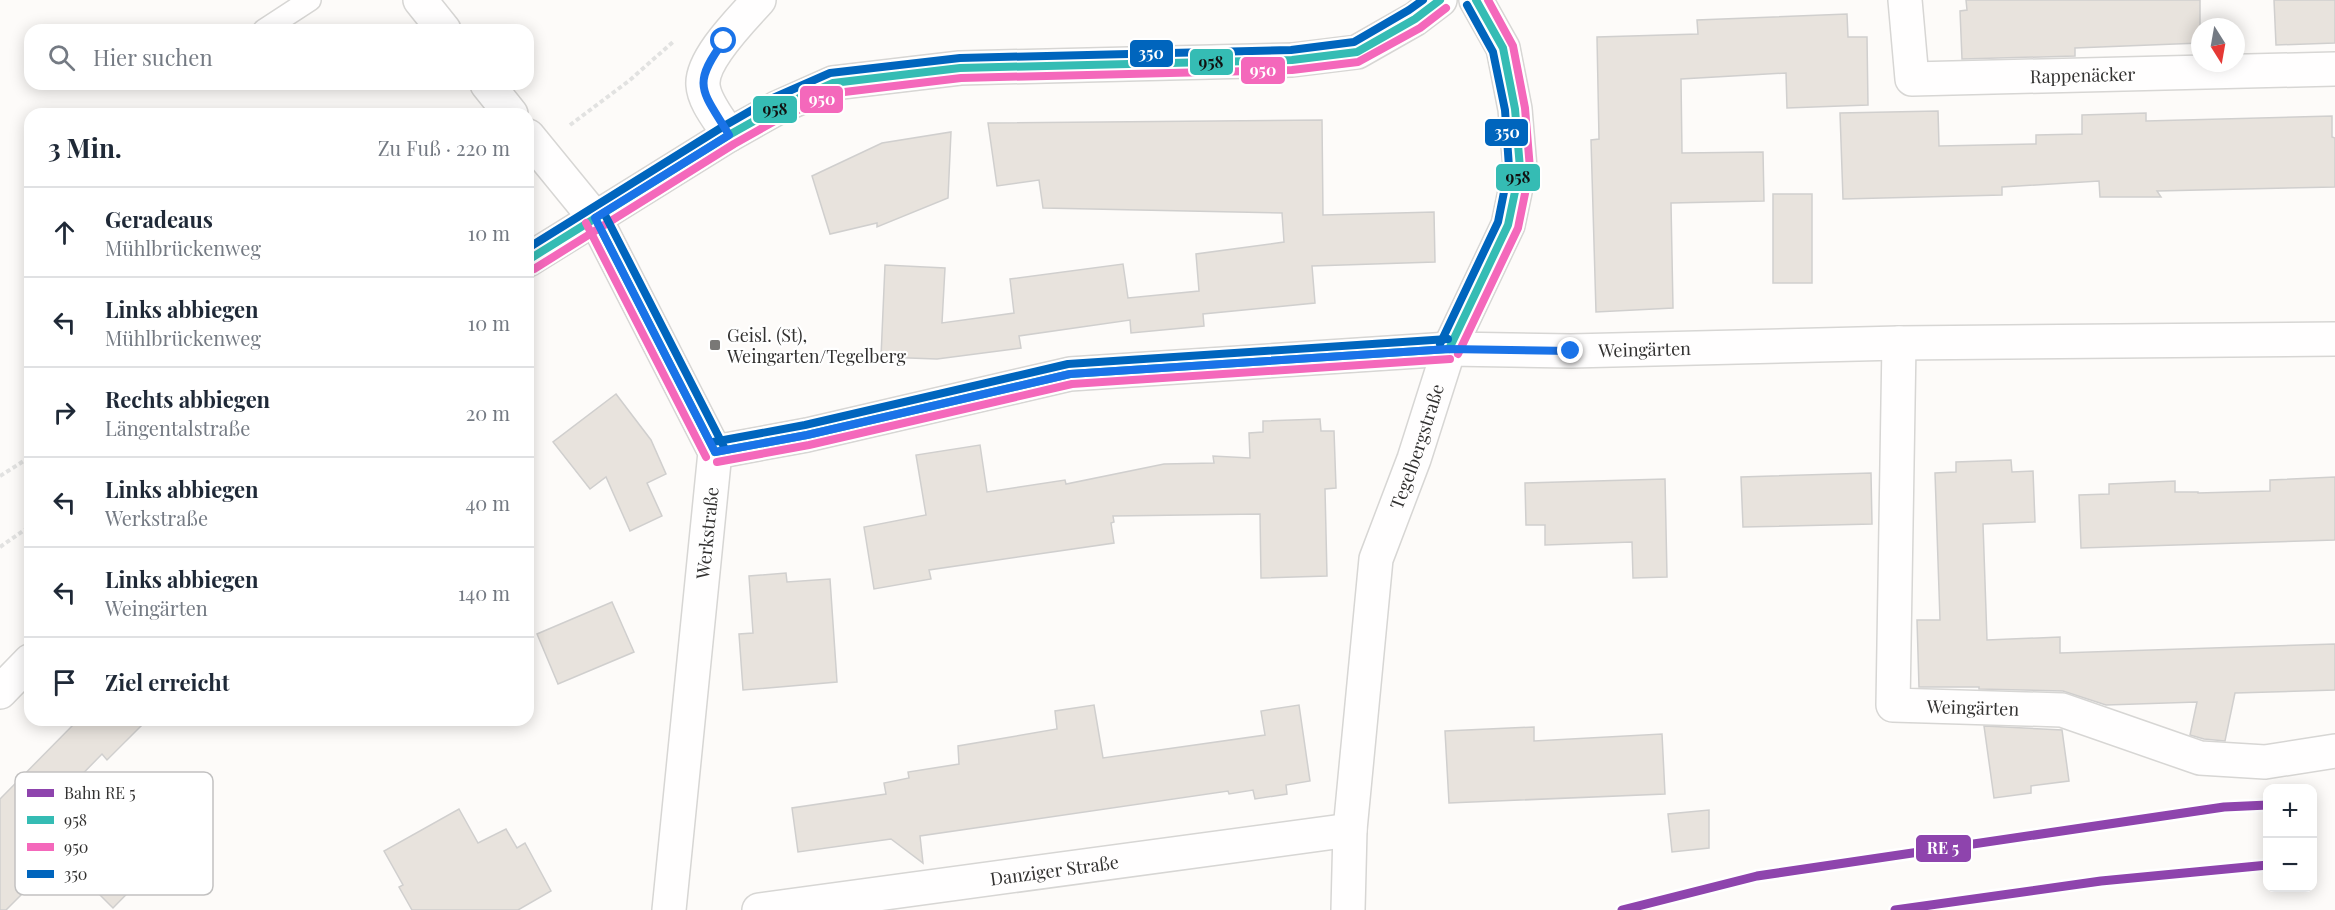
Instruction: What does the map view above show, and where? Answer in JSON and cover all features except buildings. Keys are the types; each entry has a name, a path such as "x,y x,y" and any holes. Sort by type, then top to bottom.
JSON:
{"street":[{"path":"420,0 439,24"},
{"path":"729,135 705,95 704,73 711,58 759,0"},
{"path":"534,256 729,135 777,108 833,83 960,68 1292,60 1357,52 1415,19 1440,0"},
{"name":"Tegelbergstraße","path":"1348,910 1350,830 1376,560 1414,459 1449,349 1508,225 1520,168 1515,109 1503,48 1476,0"},
{"name":"Rappenäcker","path":"1905,0 1912,79 2335,69"},
{"path":"492,90 505,108"},
{"path":"534,143 595,218 715,452"},
{"name":"Weingärten","path":"715,452 807,435 1070,374 1449,349 1571,351 1899,343 2335,339"},
{"name":"Weingärten","path":"1899,343 1893,705 2062,710 2200,758 2265,762 2335,751"},
{"name":"Werkstraße","path":"669,910 715,452"},
{"path":"0,692 24,667"},
{"name":"Danziger Straße","path":"759,910 1350,830"}],"lane":[{"path":"273,24 310,0"}],"path":[{"path":"534,143 630,80 677,38"},
{"path":"0,476 24,461"},
{"path":"0,547 24,530"}],"transit line":[{"name":"350","path":"534,244 724,126 773,98 830,73 960,58 1291,50 1354,42 1423,0"},
{"name":"958","path":"534,256 729,135 777,108 833,83 960,68 1292,60 1357,52 1415,19 1440,0"},
{"name":"958","path":"1449,349 1508,225 1520,168 1515,109 1503,48 1476,0"},
{"name":"950","path":"1458,354 1518,228 1530,169 1525,108 1513,46 1488,0"},
{"name":"350","path":"1440,344 1498,222 1509,167 1505,110 1493,52 1467,5"},
{"name":"950","path":"534,269 734,144 782,117 836,93 961,78 1292,70 1358,62 1420,28 1446,8"},
{"name":"350","path":"604,213 724,447"},
{"name":"958","path":"595,218 715,452"},
{"name":"950","path":"586,223 706,457"},
{"name":"350","path":"713,442 805,425 1068,364 1448,339"},
{"name":"958","path":"715,452 807,435 1070,374 1449,349"},
{"name":"950","path":"717,462 809,445 1072,384 1450,359"},
{"path":"1622,910 1757,876 2224,807 2263,805"},
{"path":"1895,910 2101,881 2263,865"}],"place":[{"name":"Geisl. (St), Weingarten/Tegelberg","path":"715,345"}],"route":[{"path":"724,41 711,58 704,73 703,85 705,95 729,135 595,218 715,452 807,435 1070,374 1449,349 1571,351"}]}
